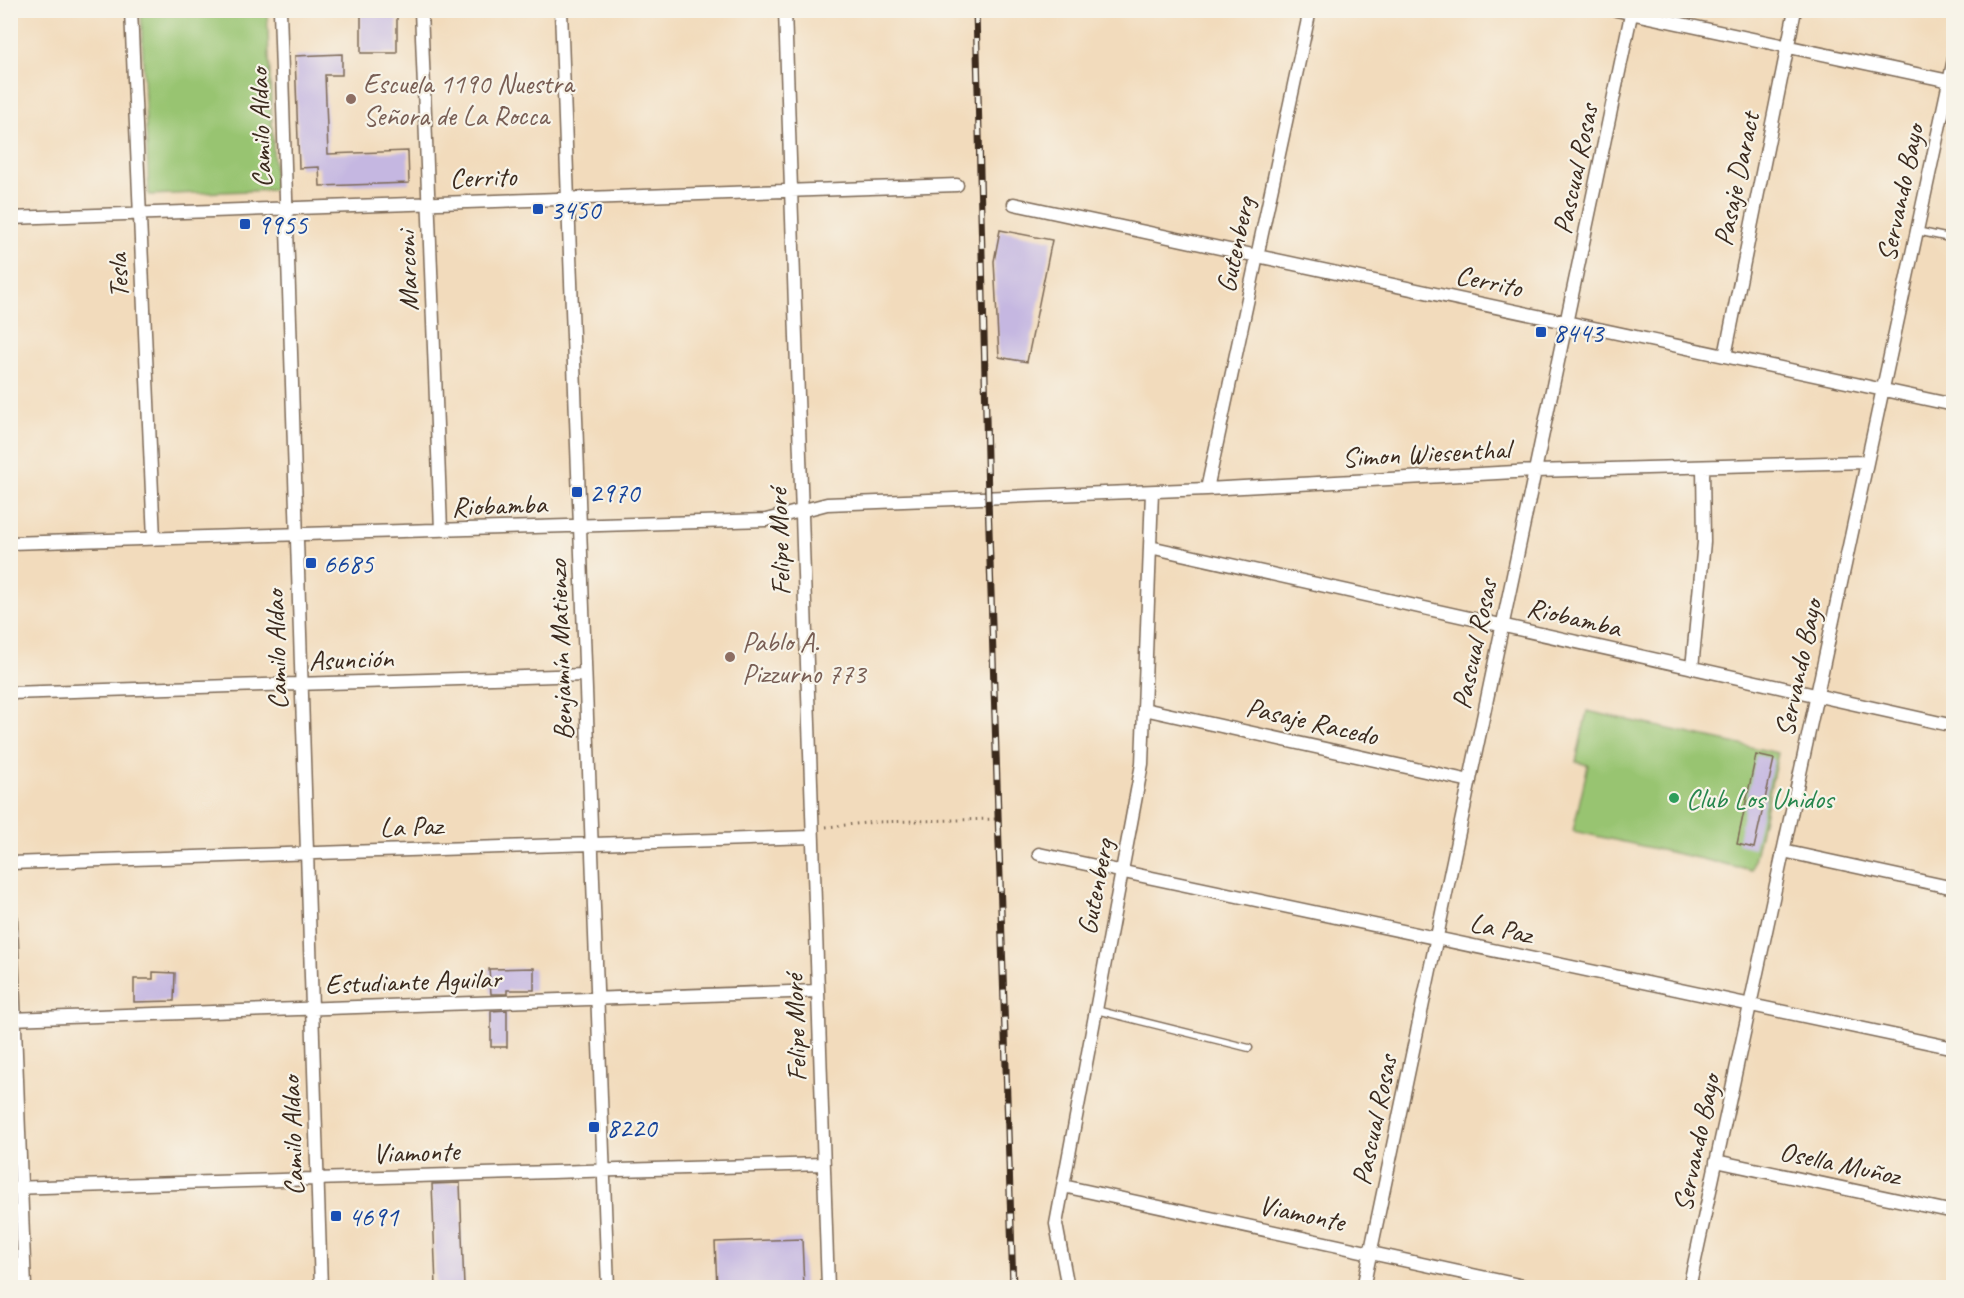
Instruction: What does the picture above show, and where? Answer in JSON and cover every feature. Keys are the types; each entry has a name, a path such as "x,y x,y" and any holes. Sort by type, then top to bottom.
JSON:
{"street":[{"name":"Tesla","path":"131,10 154,539"},
{"name":"Camilo Aldao","path":"280,10 321,1287"},
{"name":"Marconi","path":"421,10 441,530"},
{"name":"Benjamín Matienzo","path":"561,10 608,1287"},
{"name":"Felipe Moré","path":"785,10 828,1287"},
{"name":"Gutenberg","path":"1207,489 1310,10"},
{"path":"1616,10 1951,81"},
{"name":"Pasaje Daract","path":"1725,356 1795,10"},
{"name":"Pascual Rosas","path":"1363,1287 1632,12"},
{"name":"Servando Bayo","path":"1689,1287 1916,231 1951,81 1953,58"},
{"name":"Cerrito","path":"10,218 957,184"},
{"name":"Cerrito","path":"1014,204 1953,405"},
{"name":"Simon Wiesenthal","path":"988,498 1152,492 1535,471 1866,462"},
{"path":"1692,668 1704,542 1703,468"},
{"name":"Gutenberg","path":"1068,1287 1056,1224 1142,764 1152,492"},
{"name":"Riobamba","path":"10,543 766,520 827,504 988,498"},
{"name":"Riobamba","path":"1150,547 1953,726"},
{"name":"Asunción","path":"10,693 585,675"},
{"name":"Pasaje Racedo","path":"1144,709 1470,781"},
{"name":"La Paz","path":"10,863 591,845 812,833"},
{"path":"1783,850 1953,888"},
{"name":"La Paz","path":"1039,854 1953,1048"},
{"path":"10,898 16,1188 25,1287"},
{"name":"Estudiante Aguilar","path":"13,1019 818,991"},
{"name":"Osella Muñoz","path":"1716,1161 1953,1212"},
{"name":"Viamonte","path":"16,1188 823,1164"},
{"name":"Viamonte","path":"1063,1186 1532,1287"}],"lane":[{"path":"1916,231 1953,239"},
{"path":"1096,1010 1249,1048"}],"path":[{"path":"812,833 876,822 995,819"}],"green space":[{"path":"141,11 267,11 275,190 149,195"},
{"name":"Club Los Unidos","path":"1587,711 1778,753 1752,870 1573,831 1588,765 1576,762"}],"building":[{"path":"361,10 397,10 397,53 361,53"},
{"path":"342,54 342,75 325,75 328,154 408,151 409,183 320,186 319,167 299,168 295,56"},
{"path":"1000,230 1052,240 1027,362 999,357 994,261"},
{"path":"1756,755 1774,759 1754,848 1737,844"},
{"path":"534,968 534,990 507,990 507,994 491,994 489,969"},
{"path":"153,972 175,973 174,1001 134,1002 134,979 153,979"},
{"path":"507,1010 507,1047 491,1047 491,1011"},
{"path":"460,1183 464,1287 436,1287 432,1184"},
{"path":"802,1239 804,1287 717,1287 715,1242"}],"railway":[{"path":"976,10 988,498 1013,1288"}],"place":[{"name":"Escuela 1190 Nuestra Señora de La Rocca","path":"351,99"},
{"name":"3450","path":"538,209"},
{"name":"9955","path":"245,224"},
{"name":"8443","path":"1541,332"},
{"name":"2970","path":"577,492"},
{"name":"6685","path":"311,563"},
{"name":"Pablo A. Pizzurno 773","path":"730,657"},
{"name":"Club Los Unidos","path":"1674,798"},
{"name":"8220","path":"594,1127"},
{"name":"4691","path":"336,1216"}]}
